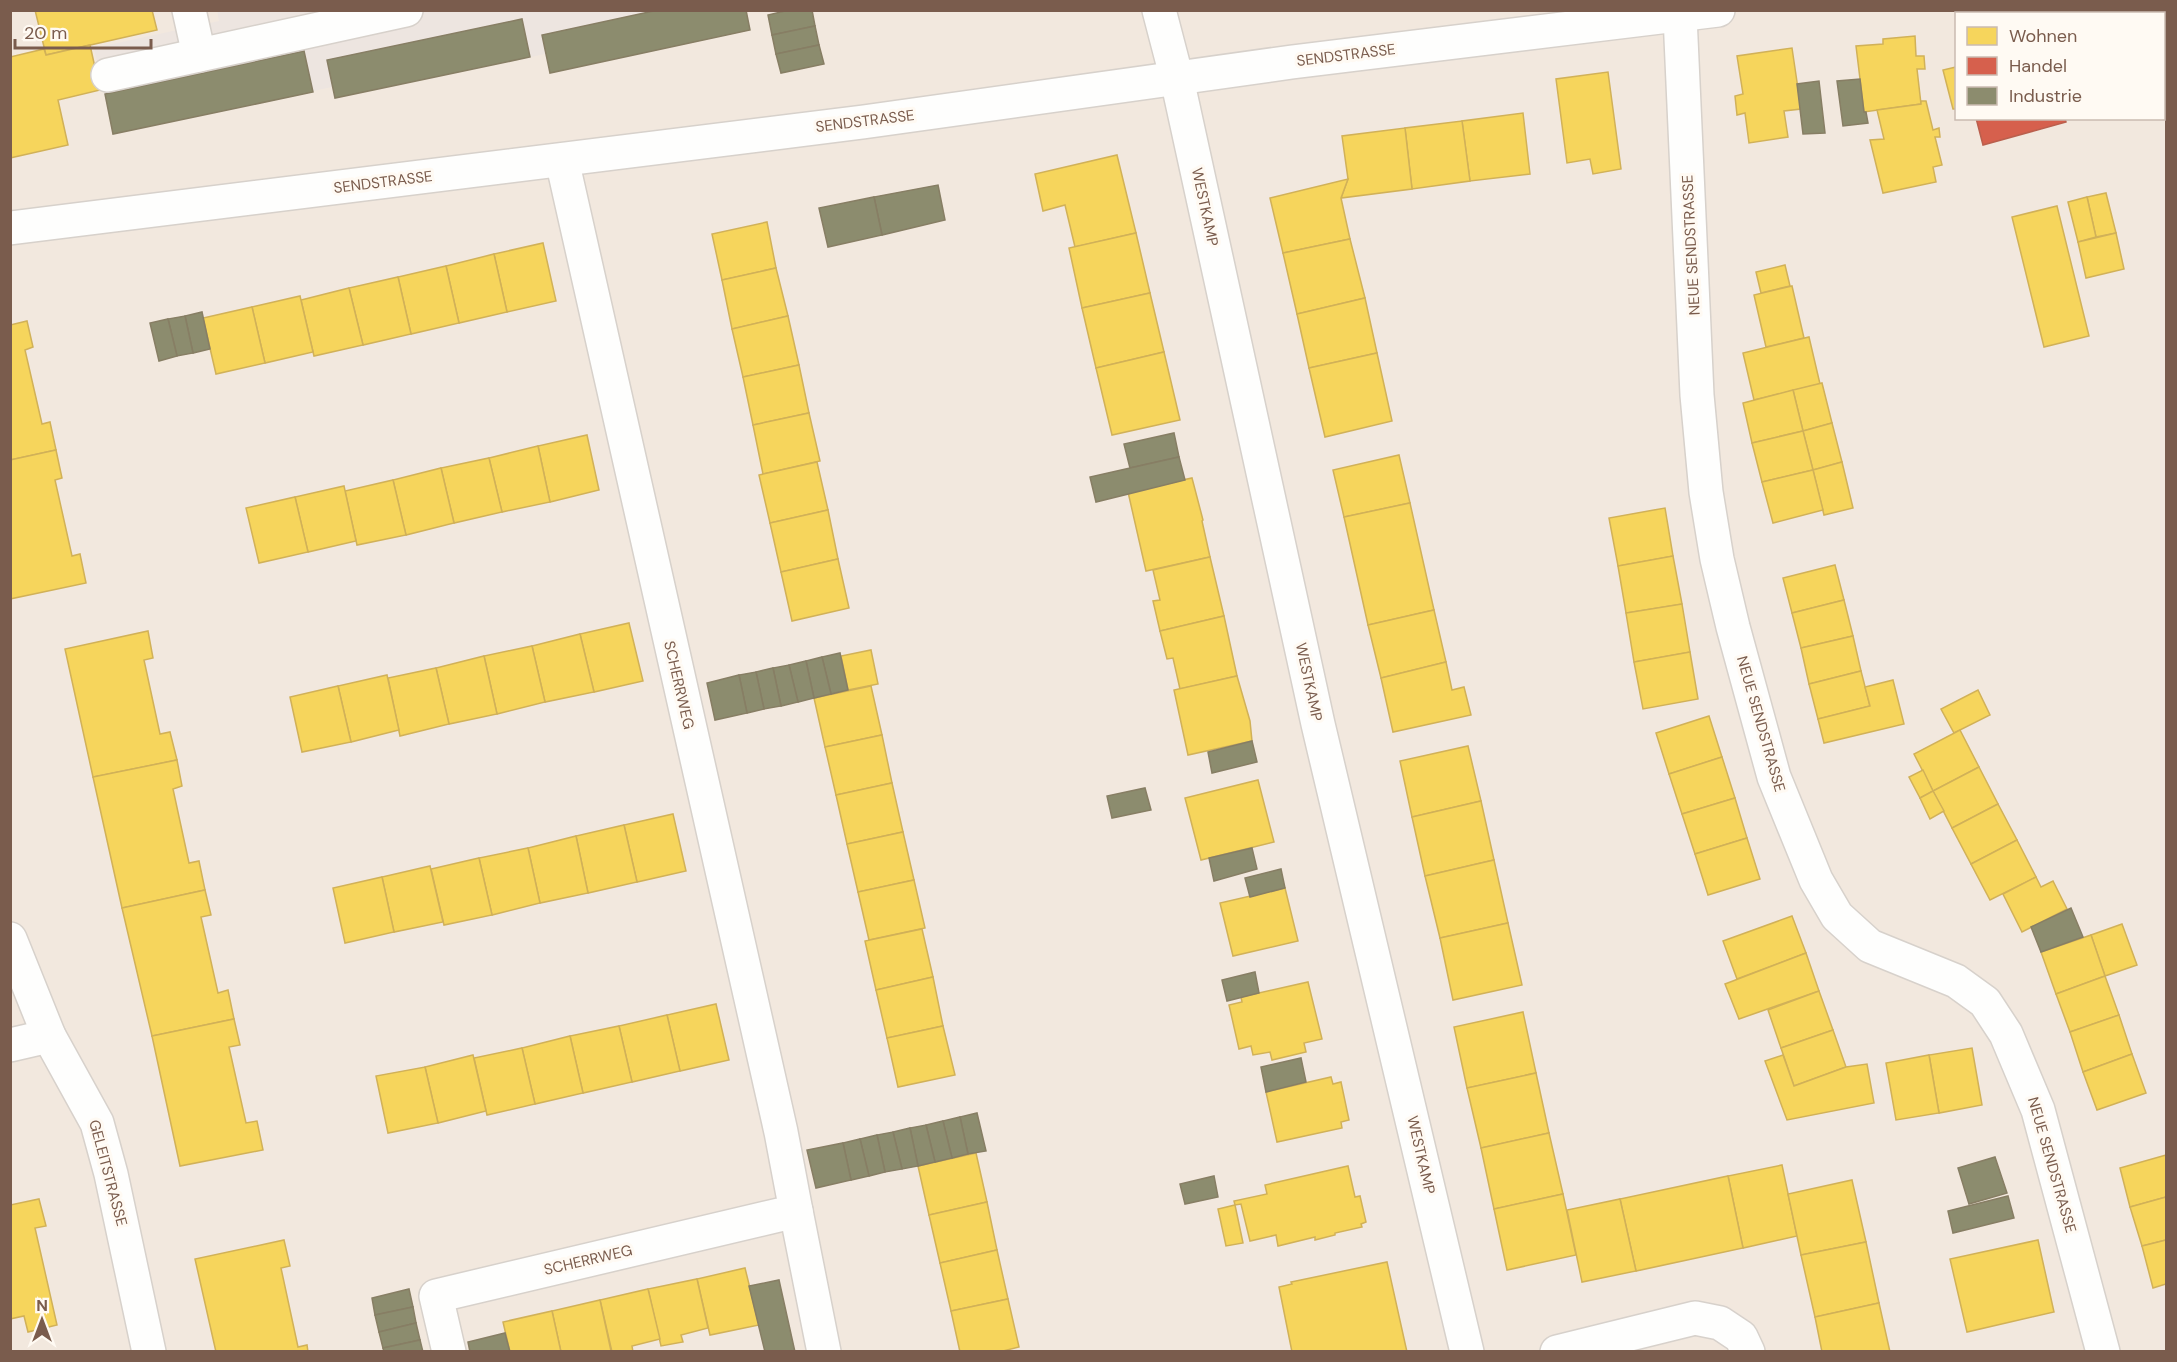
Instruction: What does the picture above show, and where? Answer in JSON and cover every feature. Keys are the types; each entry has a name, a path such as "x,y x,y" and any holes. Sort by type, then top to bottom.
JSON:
{"street":[{"path":"189,10 199,55"},
{"name":"WESTKAMP","path":"1159,10 1177,79 1318,724 1467,1352"},
{"path":"108,75 389,12"},
{"name":"SENDSTRASSE","path":"10,228 874,121 1292,62 1698,13"},
{"name":"NEUE SENDSTRASSE","path":"1698,13 1695,310 1697,395 1706,492 1717,559 1733,627 1774,777 1816,880 1837,916 1870,946 1956,981 1985,1002 2006,1034 2038,1110 2103,1352"},
{"name":"SCHERRWEG","path":"562,160 781,1132 825,1352"},
{"name":"GELEITSTRASSE","path":"10,939 49,1036 97,1123 111,1174 149,1352"},
{"path":"10,1045 49,1036"},
{"name":"SCHERRWEG","path":"448,1352 436,1296 796,1211"},
{"path":"1557,1352 1695,1318 1720,1323 1741,1337 1748,1352"}],"shaded area":[{"path":"217,10 746,10 750,30 550,73 545,54 335,98 332,87 113,134 94,48 219,21"},
{"path":"11,11 2166,11 2166,1351 11,1351"}],"building: Wohnen":[{"path":"35,10 152,10 157,30 46,55"},
{"path":"1915,36 1916,56 1924,56 1925,69 1917,69 1921,104 1864,112 1856,46 1883,44 1883,39"},
{"path":"90,45 100,90 58,100 68,145 10,158 10,57 44,49 46,55"},
{"path":"1792,48 1801,109 1784,111 1788,137 1749,143 1745,113 1737,115 1735,96 1743,94 1737,56"},
{"path":"1955,67 1955,109 1953,109 1943,70"},
{"path":"1608,72 1621,169 1593,174 1590,159 1567,163 1556,79"},
{"path":"1921,101 1926,101 1933,130 1939,128 1940,137 1935,137 1942,165 1933,167 1936,182 1883,193 1870,140 1884,139 1877,110 1921,104"},
{"path":"1523,113 1530,174 1470,181 1462,121"},
{"path":"1462,121 1470,181 1412,189 1405,128"},
{"path":"1405,128 1412,189 1341,198 1348,179 1342,136"},
{"path":"1117,155 1136,233 1075,247 1065,205 1043,211 1035,174"},
{"path":"1348,179 1341,198 1350,239 1283,253 1270,198"},
{"path":"2106,193 2116,233 2096,237 2087,197"},
{"path":"2087,197 2096,237 2078,242 2068,202"},
{"path":"2057,206 2089,336 2044,347 2012,217"},
{"path":"767,222 776,268 722,280 712,234"},
{"path":"1136,233 1150,293 1082,308 1069,248"},
{"path":"2116,233 2124,269 2086,278 2078,242"},
{"path":"1350,239 1365,298 1297,314 1283,253"},
{"path":"543,243 556,301 507,312 494,254"},
{"path":"494,254 507,312 459,323 446,266"},
{"path":"1785,265 1790,286 1761,293 1756,272"},
{"path":"446,266 459,323 411,334 398,277"},
{"path":"776,268 788,316 732,329 722,280"},
{"path":"398,277 411,334 363,345 349,288"},
{"path":"1792,286 1804,338 1766,347 1754,295"},
{"path":"349,288 363,345 314,356 301,300"},
{"path":"1150,293 1164,352 1096,368 1082,308"},
{"path":"300,296 313,352 265,363 252,307"},
{"path":"1365,298 1377,353 1309,368 1297,314"},
{"path":"252,307 265,363 216,374 203,318"},
{"path":"788,316 799,365 743,377 732,329"},
{"path":"27,321 33,347 25,350 42,424 50,422 56,450 10,460 10,325"},
{"path":"1809,337 1820,384 1754,400 1743,353"},
{"path":"1164,352 1180,420 1112,435 1096,368"},
{"path":"1377,353 1392,421 1325,437 1309,368"},
{"path":"799,365 809,413 753,425 743,377"},
{"path":"1822,383 1832,423 1803,431 1793,390"},
{"path":"1793,390 1803,431 1752,443 1743,403"},
{"path":"809,413 820,461 763,474 753,425"},
{"path":"1832,423 1842,462 1813,470 1803,431"},
{"path":"1803,431 1813,470 1762,482 1752,443"},
{"path":"587,435 599,490 550,502 538,446"},
{"path":"538,446 550,502 502,512 489,458"},
{"path":"56,450 62,478 55,480 72,556 80,554 86,583 10,599 10,460"},
{"path":"1399,455 1410,503 1344,517 1333,470"},
{"path":"489,458 502,512 454,523 441,468"},
{"path":"817,462 828,510 770,523 759,475"},
{"path":"1842,462 1853,508 1824,515 1813,470"},
{"path":"441,468 454,523 406,535 393,480"},
{"path":"1813,470 1823,510 1773,523 1762,482"},
{"path":"1192,478 1210,557 1146,571 1128,492"},
{"path":"393,480 406,535 357,545 345,491"},
{"path":"344,486 356,541 308,552 295,497"},
{"path":"295,497 308,552 259,563 246,508"},
{"path":"1410,503 1434,610 1368,625 1344,517"},
{"path":"1665,508 1673,556 1618,566 1609,518"},
{"path":"828,510 838,559 781,572 770,523"},
{"path":"1673,556 1682,604 1626,613 1618,566"},
{"path":"1210,557 1224,616 1160,631 1153,601 1160,600 1153,570"},
{"path":"838,559 849,608 792,621 781,572"},
{"path":"1835,565 1844,600 1792,613 1783,578"},
{"path":"1844,600 1853,636 1801,648 1792,613"},
{"path":"1682,604 1690,652 1634,662 1626,613"},
{"path":"1434,610 1446,662 1381,678 1368,625"},
{"path":"1224,616 1237,676 1180,689 1173,658 1167,659 1160,631"},
{"path":"629,623 643,681 594,692 580,634"},
{"path":"148,631 153,658 144,660 160,734 170,732 177,760 93,777 65,649"},
{"path":"580,634 594,692 545,702 532,646"},
{"path":"1853,636 1861,671 1809,684 1801,648"},
{"path":"532,646 545,702 497,714 484,656"},
{"path":"871,650 878,684 848,690 841,656"},
{"path":"1690,652 1698,699 1643,709 1634,662"},
{"path":"484,656 497,714 449,724 436,668"},
{"path":"1446,662 1452,690 1464,687 1471,715 1393,732 1381,678"},
{"path":"436,668 449,724 400,736 388,678"},
{"path":"1861,671 1870,706 1818,719 1809,684"},
{"path":"387,675 399,730 351,742 338,686"},
{"path":"1237,676 1250,721 1252,741 1188,755 1174,690"},
{"path":"1893,680 1904,724 1824,743 1818,719 1870,706 1865,687"},
{"path":"338,686 351,742 302,752 290,697"},
{"path":"871,686 882,735 825,747 814,698"},
{"path":"1978,690 1990,715 1954,733 1941,709"},
{"path":"1709,716 1722,757 1669,774 1656,733"},
{"path":"1960,730 1979,767 1933,791 1914,754"},
{"path":"882,735 892,783 836,795 825,747"},
{"path":"1468,746 1481,801 1412,817 1400,761"},
{"path":"1722,757 1735,798 1682,814 1669,774"},
{"path":"177,760 182,786 173,789 189,863 199,861 205,890 122,908 93,777"},
{"path":"1979,767 1998,804 1952,828 1933,791"},
{"path":"1923,770 1933,791 1920,798 1909,777"},
{"path":"1258,780 1274,842 1201,860 1185,798"},
{"path":"892,783 903,832 847,844 836,795"},
{"path":"1933,791 1944,811 1930,819 1920,798"},
{"path":"1735,798 1747,838 1695,854 1682,814"},
{"path":"1481,801 1494,860 1425,876 1412,817"},
{"path":"1998,804 2017,840 1971,864 1952,828"},
{"path":"673,814 686,871 637,882 624,825"},
{"path":"624,825 637,882 588,893 576,836"},
{"path":"903,832 914,880 858,892 847,844"},
{"path":"576,836 588,893 540,903 528,848"},
{"path":"1747,838 1760,879 1708,895 1695,854"},
{"path":"2017,840 2036,877 1990,900 1971,864"},
{"path":"528,848 540,903 492,915 479,858"},
{"path":"479,858 492,915 444,925 431,869"},
{"path":"1494,860 1508,923 1440,938 1425,876"},
{"path":"430,866 443,922 394,932 382,877"},
{"path":"382,877 394,932 345,943 333,888"},
{"path":"2036,877 2041,887 2053,881 2067,909 2022,932 2003,894"},
{"path":"914,880 925,928 869,940 858,892"},
{"path":"1285,888 1298,941 1233,956 1220,903"},
{"path":"205,890 211,915 201,917 218,993 228,990 234,1019 152,1036 122,908"},
{"path":"1792,916 1806,953 1737,979 1723,941"},
{"path":"1508,923 1522,985 1453,1000 1440,938"},
{"path":"2122,924 2137,965 2105,976 2091,935"},
{"path":"922,929 933,977 876,990 865,941"},
{"path":"2091,935 2105,976 2056,994 2041,952"},
{"path":"1806,953 1819,991 1739,1019 1725,984"},
{"path":"2105,976 2119,1015 2070,1032 2056,994"},
{"path":"933,977 943,1026 887,1038 876,990"},
{"path":"1308,982 1322,1039 1304,1043 1306,1052 1272,1060 1270,1052 1253,1055 1251,1046 1239,1049 1229,1005 1242,1002 1241,997"},
{"path":"1819,991 1833,1030 1781,1048 1768,1010"},
{"path":"716,1004 729,1060 680,1071 667,1015"},
{"path":"1523,1012 1536,1073 1467,1088 1454,1027"},
{"path":"667,1015 680,1071 632,1082 619,1026"},
{"path":"2119,1015 2132,1054 2083,1072 2070,1032"},
{"path":"234,1019 240,1045 229,1047 246,1123 257,1121 263,1150 180,1166 152,1036"},
{"path":"619,1026 632,1082 583,1093 570,1036"},
{"path":"943,1026 955,1075 898,1087 887,1038"},
{"path":"1833,1030 1846,1067 1794,1086 1781,1048"},
{"path":"570,1036 583,1093 535,1104 522,1048"},
{"path":"522,1048 535,1104 487,1115 474,1058"},
{"path":"1972,1048 1982,1105 1939,1113 1929,1055"},
{"path":"2132,1054 2146,1093 2097,1110 2083,1072"},
{"path":"473,1055 486,1111 438,1123 425,1067"},
{"path":"1783,1055 1794,1086 1846,1067 1867,1064 1874,1103 1787,1120 1765,1061"},
{"path":"1929,1055 1939,1113 1896,1120 1886,1063"},
{"path":"425,1067 438,1123 388,1133 376,1076"},
{"path":"1536,1073 1549,1133 1481,1148 1467,1088"},
{"path":"1331,1077 1333,1084 1341,1082 1349,1120 1341,1122 1342,1128 1277,1142 1266,1092"},
{"path":"1549,1133 1563,1194 1494,1209 1481,1148"},
{"path":"976,1153 987,1202 929,1215 918,1166"},
{"path":"2166,1155 2166,1197 2130,1207 2120,1168"},
{"path":"1782,1165 1797,1236 1743,1248 1728,1176"},
{"path":"1348,1166 1355,1197 1360,1196 1366,1222 1361,1224 1362,1227 1315,1240 1315,1237 1278,1246 1276,1235 1250,1241 1241,1204 1235,1205 1234,1201 1267,1194 1265,1185"},
{"path":"1728,1176 1743,1248 1636,1271 1620,1199"},
{"path":"1852,1180 1866,1242 1801,1255 1788,1194"},
{"path":"1563,1194 1576,1255 1507,1270 1494,1209"},
{"path":"2166,1197 2166,1240 2142,1246 2130,1207"},
{"path":"39,1199 46,1226 35,1228 57,1325 28,1332 24,1316 10,1319 10,1205"},
{"path":"1620,1199 1636,1271 1582,1282 1567,1210"},
{"path":"987,1202 997,1250 940,1263 929,1215"},
{"path":"1235,1205 1243,1243 1226,1246 1218,1209"},
{"path":"284,1240 290,1266 281,1268 298,1347 307,1345 308,1352 216,1352 195,1259"},
{"path":"2038,1240 2054,1312 1967,1332 1950,1259"},
{"path":"2166,1240 2166,1284 2153,1288 2142,1246"},
{"path":"1866,1242 1879,1303 1815,1317 1801,1255"},
{"path":"997,1250 1008,1299 951,1311 940,1263"},
{"path":"1387,1262 1407,1352 1292,1352 1279,1287 1292,1284 1291,1282"},
{"path":"745,1268 759,1325 710,1335 697,1279"},
{"path":"697,1279 708,1328 681,1335 683,1342 661,1346 648,1289"},
{"path":"648,1289 660,1339 632,1346 633,1352 612,1352 600,1300"},
{"path":"1008,1299 1019,1347 999,1352 960,1352 951,1311"},
{"path":"600,1300 611,1351 561,1352 552,1311"},
{"path":"1879,1303 1890,1352 1822,1352 1815,1317"},
{"path":"552,1311 561,1352 510,1352 503,1322"}],"building: Handel":[{"path":"1977,120 2066,120 2066,122 1983,145"}],"building: Industrie":[{"path":"658,10 746,10 750,30 550,73 542,35"},
{"path":"789,10 812,10 815,26 772,35 768,15"},
{"path":"522,19 530,57 335,98 327,60"},
{"path":"815,26 819,45 776,54 772,35"},
{"path":"819,45 824,64 781,73 776,54"},
{"path":"304,51 313,92 113,134 105,94"},
{"path":"1860,79 1864,112 1866,112 1868,123 1843,126 1837,81"},
{"path":"1819,81 1825,133 1803,134 1797,84"},
{"path":"938,185 945,220 882,235 874,197"},
{"path":"874,197 882,235 828,247 819,208"},
{"path":"202,312 210,349 193,353 185,316"},
{"path":"185,316 193,353 177,356 168,319"},
{"path":"168,319 177,356 159,361 150,323"},
{"path":"1174,433 1179,457 1130,468 1124,444"},
{"path":"1179,457 1185,480 1096,502 1090,477"},
{"path":"840,653 848,690 831,694 822,657"},
{"path":"822,657 831,694 814,698 806,661"},
{"path":"806,661 814,698 798,702 789,665"},
{"path":"789,665 798,702 781,706 773,668"},
{"path":"773,668 781,706 764,709 756,672"},
{"path":"756,672 764,709 747,713 739,675"},
{"path":"739,675 747,713 715,720 707,683"},
{"path":"1252,741 1257,762 1212,773 1208,752"},
{"path":"1145,788 1151,810 1112,818 1107,796"},
{"path":"1252,848 1257,869 1214,881 1209,858"},
{"path":"1281,869 1285,888 1250,897 1245,878"},
{"path":"2071,908 2083,937 2041,952 2031,927"},
{"path":"1255,972 1259,993 1227,1001 1222,980"},
{"path":"1301,1058 1306,1082 1266,1092 1261,1067"},
{"path":"977,1113 986,1151 968,1154 960,1117"},
{"path":"960,1117 968,1154 952,1158 943,1121"},
{"path":"943,1121 952,1158 935,1162 926,1125"},
{"path":"926,1125 935,1162 918,1166 910,1128"},
{"path":"910,1128 918,1166 902,1169 893,1132"},
{"path":"893,1132 902,1169 885,1172 877,1135"},
{"path":"877,1135 885,1172 869,1176 860,1139"},
{"path":"860,1139 869,1176 851,1180 843,1143"},
{"path":"843,1143 851,1180 816,1188 807,1150"},
{"path":"1995,1157 2007,1193 1969,1204 1958,1168"},
{"path":"1214,1176 1218,1197 1185,1204 1180,1184"},
{"path":"2008,1196 2014,1218 1953,1233 1948,1211"},
{"path":"779,1280 795,1352 765,1352 749,1286"},
{"path":"409,1289 413,1307 375,1315 372,1298"},
{"path":"413,1307 416,1323 379,1332 375,1315"},
{"path":"416,1323 420,1340 383,1348 379,1332"},
{"path":"505,1333 510,1352 470,1352 468,1342"},
{"path":"420,1340 423,1352 384,1352 383,1348"}]}
